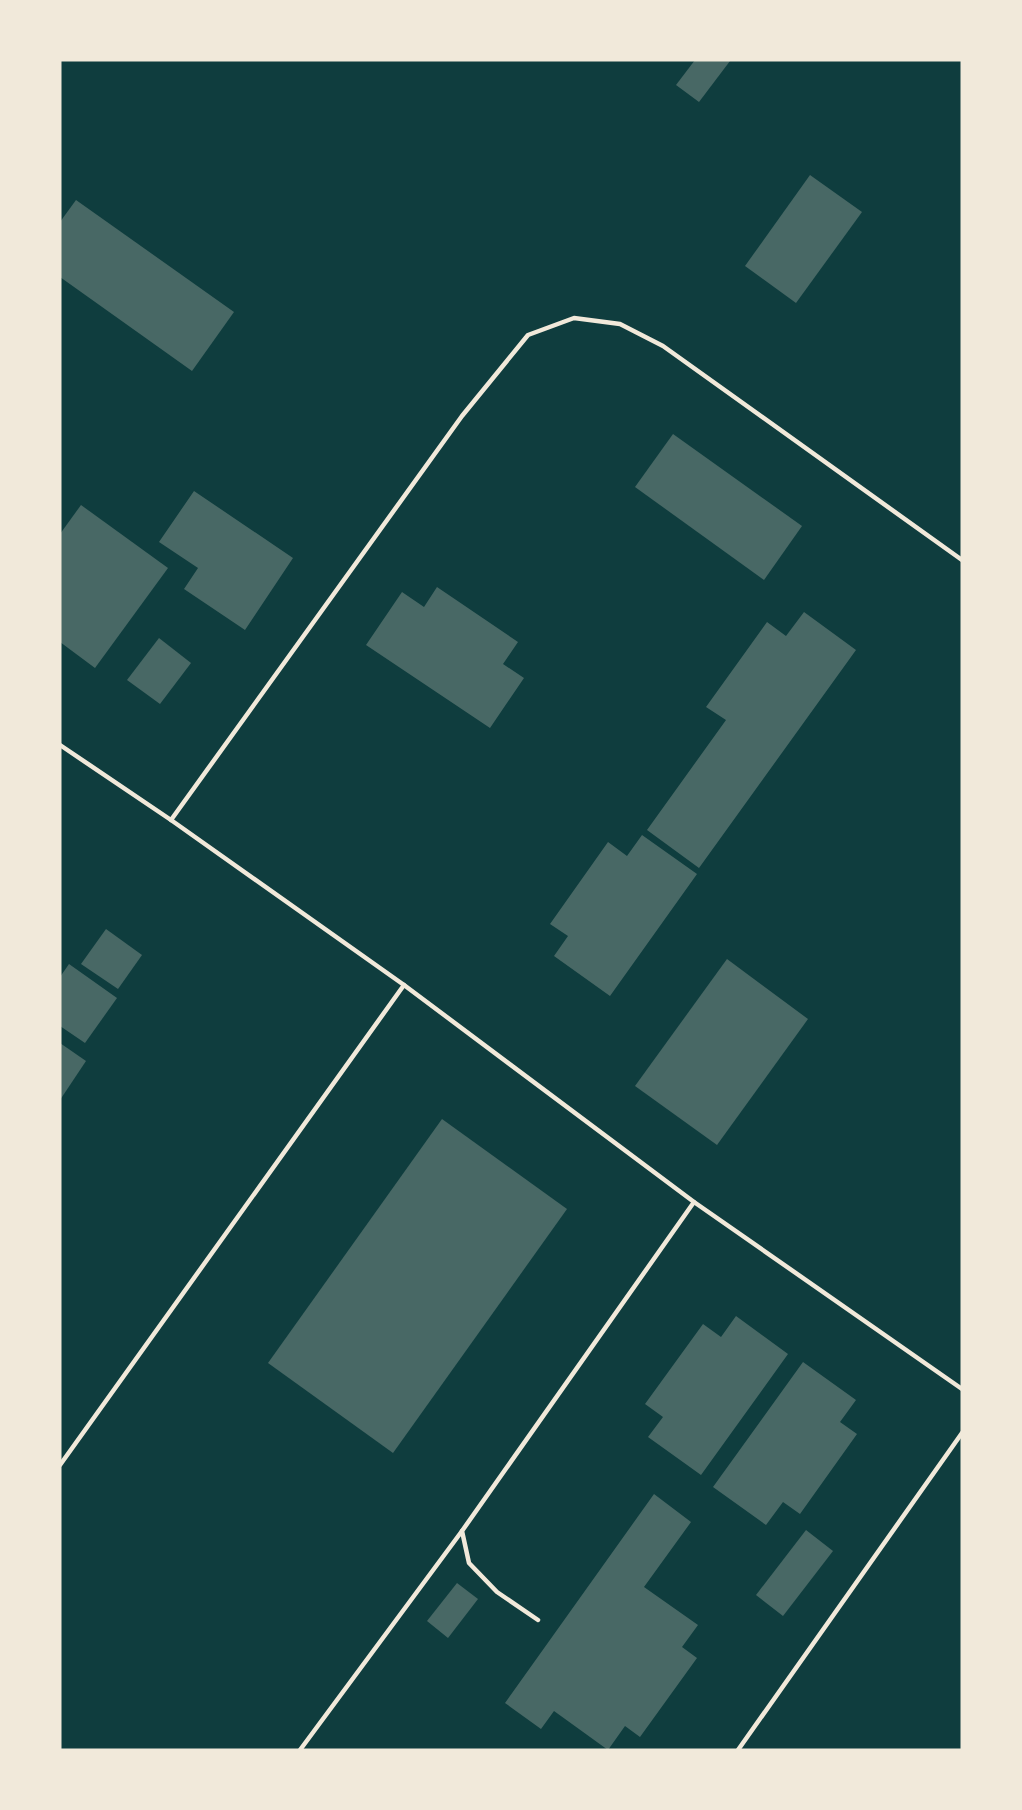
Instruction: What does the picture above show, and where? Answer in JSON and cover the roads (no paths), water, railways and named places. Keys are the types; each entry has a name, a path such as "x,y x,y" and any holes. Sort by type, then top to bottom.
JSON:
{"lane":[{"path":"171,820 462,416 528,335 574,318 620,324 663,346 962,560"},
{"path":"60,745 404,984 694,1202 962,1389"},
{"path":"60,1465 404,984"},
{"path":"300,1750 462,1531 694,1202"},
{"path":"738,1750 962,1433"},
{"path":"462,1531 469,1563 498,1592 538,1620"}]}
